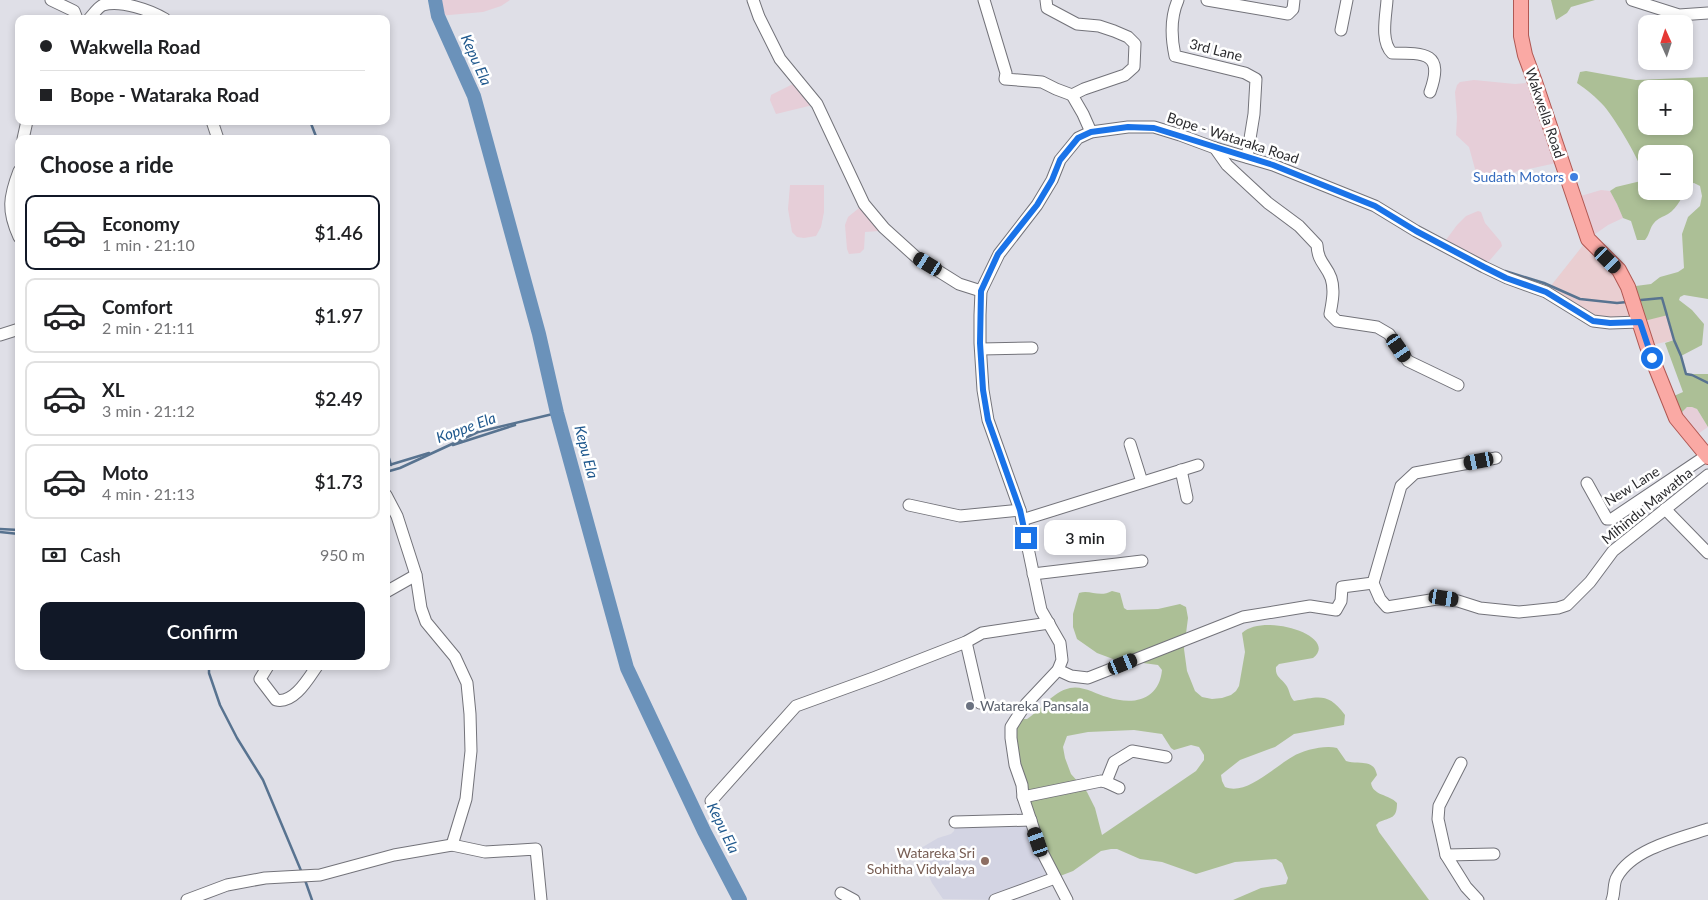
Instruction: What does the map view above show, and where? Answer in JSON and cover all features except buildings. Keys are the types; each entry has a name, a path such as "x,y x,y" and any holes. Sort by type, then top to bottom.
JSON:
{"main road":[{"name":"Wakwella Road","path":"1520,0 1521,36 1525,55 1588,239 1619,270 1628,286 1650,354 1676,418 1707,456"}],"street":[{"path":"51,0 74,11 75,15"},
{"path":"753,0 759,17 780,58 817,104 864,204 884,228 916,257 959,284 981,291"},
{"path":"984,0 1006,73 1005,80 1042,82 1072,95 1091,132"},
{"path":"1046,0 1047,8 1077,24 1099,26 1114,31 1128,37 1135,44 1134,67 1125,75 1072,95"},
{"name":"3rd Lane","path":"1178,0 1173,16 1172,37 1175,56 1245,73 1256,80 1254,114 1246,157"},
{"path":"1207,0 1288,14 1293,9 1294,0"},
{"path":"1341,30 1347,0"},
{"path":"1387,0 1385,35 1387,47 1392,53 1416,52 1428,56 1434,62 1435,78 1430,92"},
{"path":"1632,0 1679,15 1708,13"},
{"path":"93,15 102,5 117,3 152,11 158,15"},
{"name":"Bope - Wataraka Road","path":"1058,670 1062,660 1060,643 1041,610 1021,515 988,420 983,390 980,349 981,291 998,254 1042,197 1052,180 1060,160 1078,138 1091,132 1128,127 1154,128 1180,135 1298,175 1375,206 1416,231 1484,267 1506,278 1546,292 1593,321 1610,323 1640,322"},
{"path":"1215,148 1227,165 1268,203 1298,226 1317,245 1317,256 1331,278 1334,297 1330,314 1337,321 1377,327 1389,334 1408,361 1458,385"},
{"path":"15,182 11,192 11,220 15,228"},
{"path":"0,335 15,330"},
{"path":"980,349 1032,348"},
{"path":"1130,444 1142,482"},
{"name":"New Lane","path":"1587,483 1607,519 1612,519 1707,456"},
{"path":"1067,900 1040,848 1023,797 1011,738 1011,727 1026,704 1058,670 1071,676 1088,678 1243,617 1310,606 1336,610 1341,600 1342,587 1373,583 1401,486 1409,477 1415,473 1496,458"},
{"path":"909,505 960,516 1021,515 1142,482 1198,464"},
{"path":"1181,470 1187,498"},
{"name":"Mihindu Mawatha","path":"1373,583 1380,599 1387,607 1444,598 1480,608 1519,612 1567,606 1590,582 1613,551 1708,475"},
{"path":"390,502 398,516 416,575 421,608 426,622 454,657 467,683 471,751 466,799 452,845"},
{"path":"1665,509 1708,553"},
{"path":"1033,574 1142,561"},
{"path":"390,590 416,575"},
{"path":"711,801 796,706 966,642 982,633 1049,623"},
{"path":"966,642 980,703"},
{"path":"266,670 260,679 276,700 280,701 287,700 297,692 315,670"},
{"path":"1106,782 1114,762 1132,751 1166,757"},
{"path":"1461,763 1439,806 1438,819 1446,855 1466,887 1478,900"},
{"path":"1023,797 1101,782 1106,782 1119,788"},
{"path":"955,822 1031,820"},
{"path":"1612,900 1615,894 1616,878 1634,857 1674,840 1708,829"},
{"path":"187,900 227,885 264,878 320,875 394,856 452,845 485,852 536,849 541,900"},
{"path":"1446,855 1494,854"},
{"path":"995,900 1055,878"},
{"path":"842,893 854,900"}],"shaded area":[{"path":"435,0 510,0 501,6 483,12 438,16"},
{"path":"1474,80 1515,84 1535,82 1561,162 1478,180 1469,147 1456,135 1455,92 1457,85 1460,82"},
{"path":"799,81 817,104 776,114 770,100 771,95"},
{"path":"790,185 824,185 824,212 821,227 816,236 797,237 792,232 788,209"},
{"name":"Sudath Motors","path":"1601,190 1610,191 1623,218 1608,225 1588,239 1574,198"},
{"path":"864,204 884,228 879,231 865,232 864,249 860,253 849,254 845,225 848,217"},
{"path":"1478,211 1481,212 1485,223 1501,242 1502,246 1484,267 1443,244 1466,216"},
{"path":"1588,239 1628,287 1668,315 1674,340 1647,346 1640,322 1610,323 1546,292"},
{"path":"1687,407 1697,409 1708,427 1692,438 1676,418"},
{"name":"Watareka Sri Sohitha Vidyalaya","path":"1031,820 1055,878 995,900 943,899 932,883 920,857 921,848 938,838 951,834 955,827"}],"green space":[{"path":"1551,0 1595,0 1571,7 1567,13 1556,20"},
{"path":"1586,71 1636,80 1708,77 1708,299 1684,295 1679,300 1692,310 1704,324 1702,345 1681,356 1686,374 1708,374 1708,427 1697,409 1692,407 1687,407 1676,418 1667,399 1683,392 1665,343 1674,340 1668,315 1640,322 1628,287 1651,284 1660,277 1678,272 1684,268 1682,234 1688,217 1700,206 1702,196 1700,186 1693,183 1693,145 1638,145 1638,161 1609,112 1595,97 1577,83 1580,72"},
{"path":"1638,182 1638,200 1680,200 1675,208 1656,221 1645,240 1637,240 1631,221 1623,218 1610,191 1616,187"},
{"path":"1112,591 1120,593 1124,608 1127,610 1158,609 1180,604 1186,607 1188,618 1184,649 1187,671 1195,691 1202,697 1222,698 1236,691 1239,686 1245,652 1242,633 1253,627 1267,625 1282,626 1308,635 1317,642 1319,650 1313,658 1279,664 1276,667 1276,673 1287,687 1294,701 1317,698 1328,699 1345,715 1344,725 1294,734 1275,747 1240,760 1221,775 1222,781 1225,787 1233,789 1242,788 1260,779 1297,754 1320,748 1337,748 1346,761 1373,766 1377,775 1371,783 1372,787 1378,793 1397,803 1394,815 1376,825 1379,832 1429,900 1233,900 1261,888 1286,884 1288,878 1282,863 1276,859 1235,862 1196,874 1162,862 1140,859 1117,849 1101,851 1073,871 1055,878 1015,765 1016,719 1027,719 1058,693 1075,687 1117,700 1127,701 1144,698 1156,688 1162,670 1158,665 1113,659 1097,653 1077,639 1073,627 1073,614 1079,593 1107,593","holes":["1134,730 1162,734 1174,750 1191,745 1199,747 1204,755 1204,760 1196,771 1102,835 1095,808 1087,792 1071,774 1065,758 1063,747 1067,736 1088,732"]}],"waterway":[{"name":"Kepu Ela","path":"435,0 438,16 474,96 539,334 557,413 627,668 704,831 740,900"},
{"path":"312,125 315,135"},
{"path":"1505,271 1544,283 1580,299 1617,303 1627,302"},
{"path":"1641,300 1662,298 1686,374 1708,383"},
{"name":"Koppe Ela","path":"390,471 478,432 557,413"},
{"path":"453,445 515,425"},
{"path":"390,465 429,453"},
{"name":"Koppe Ela","path":"0,529 15,530"},
{"name":"Koppe Ela","path":"0,532 15,534"},
{"path":"209,670 220,705 237,738 263,780 302,873"},
{"path":"305,880 312,900"}],"place":[{"name":"Sudath Motors","path":"1574,177"},
{"name":"Watareka Pansala","path":"970,706"},
{"name":"Watareka Sri Sohitha Vidyalaya","path":"985,861"}],"route":[{"path":"1026,538 1020,510 988,420 983,390 980,349 981,291 998,254 1037,205 1052,180 1060,160 1078,138 1091,132 1128,127 1154,128 1273,165 1375,206 1416,231 1484,267 1506,278 1523,282 1546,292 1593,321 1610,323 1640,322 1652,358"}]}
